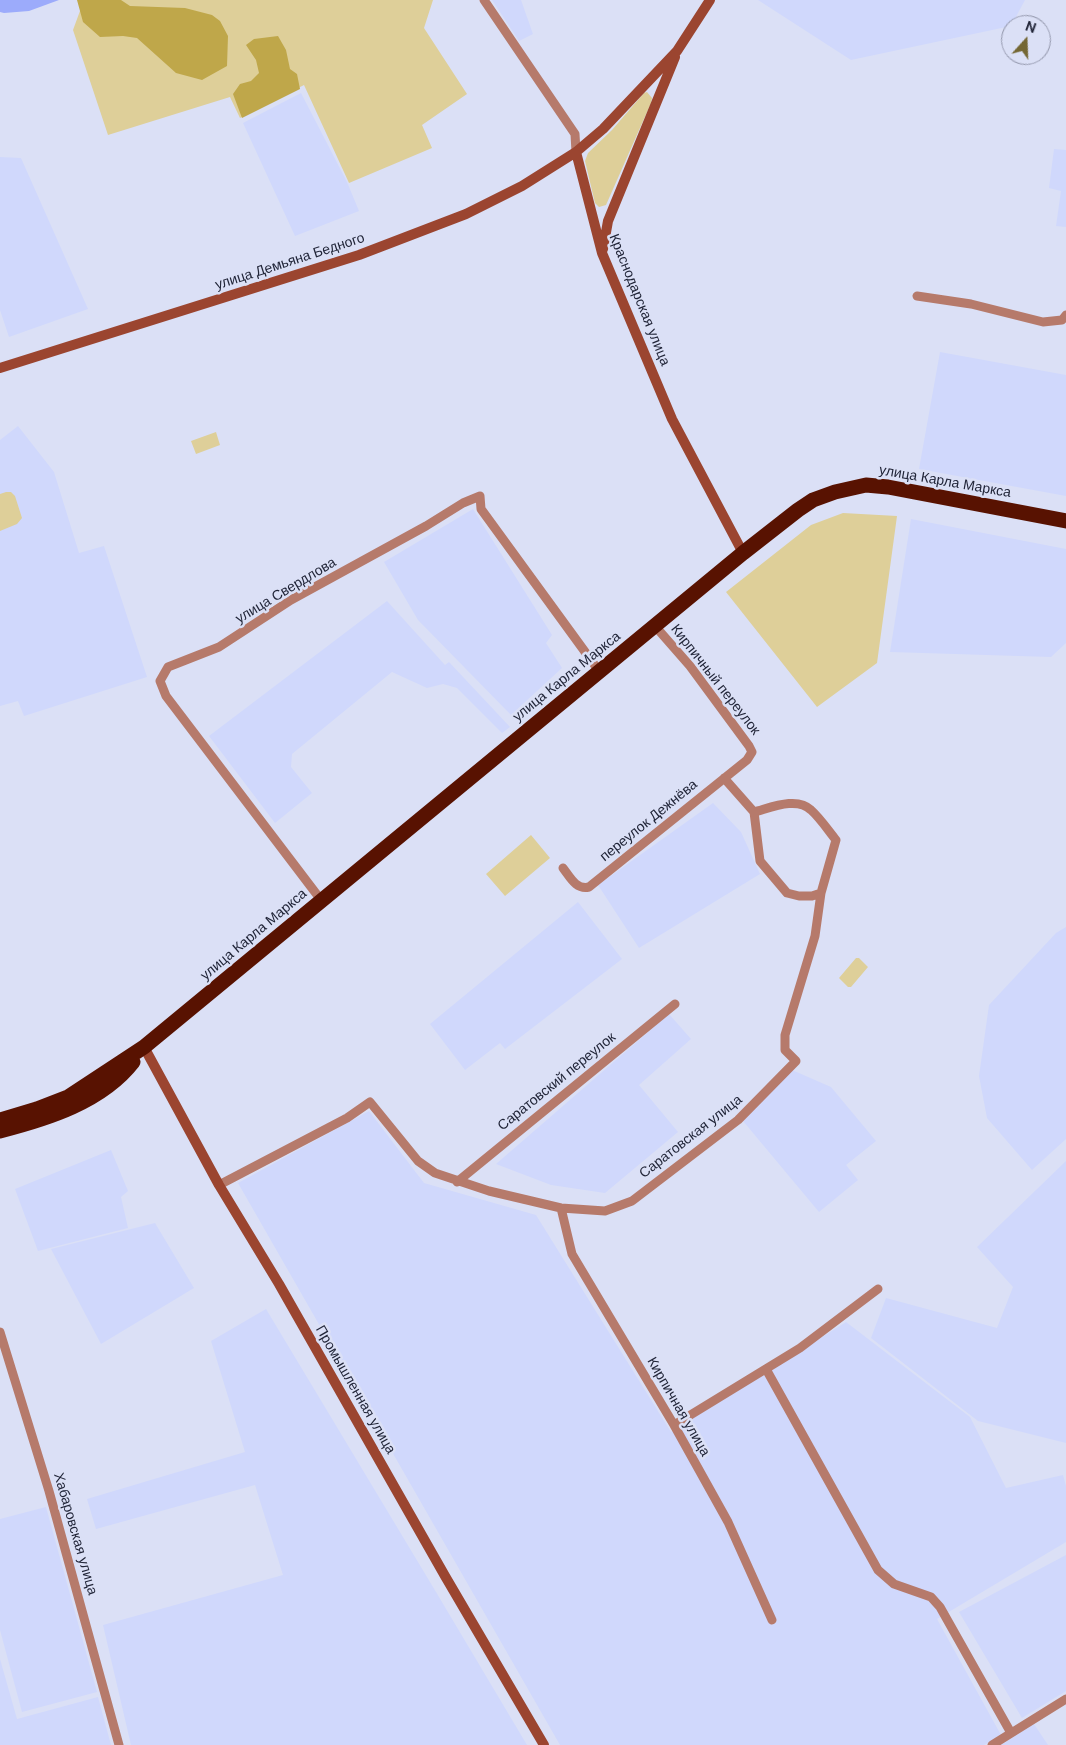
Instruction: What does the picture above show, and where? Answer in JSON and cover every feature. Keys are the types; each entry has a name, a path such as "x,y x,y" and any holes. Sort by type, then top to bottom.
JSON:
{"highway":[{"name":"улица Карла Маркса","path":"0,1120 37,1110 68,1097 144,1047 743,554 813,500 835,492 866,485 921,492 1066,521"},
{"name":"улица Карла Маркса","path":"0,1131 73,1107 123,1074 144,1047"}],"street":[{"path":"484,0 575,134 576,152"},
{"path":"602,252 608,222 677,52 710,0"},
{"path":"576,152 603,128 677,52"},
{"name":"Краснодарская улица","path":"576,152 602,252 672,419 743,554"},
{"name":"улица Демьяна Бедного","path":"0,368 384,246 466,214 522,186 576,152"},
{"path":"917,296 970,304 1043,322 1062,320 1066,315"},
{"name":"улица Свердлова","path":"321,900 166,696 160,681 168,667 219,647 291,600 426,526 463,503 480,496 482,509 599,672"},
{"name":"Кирпичный переулок","path":"655,626 690,666 752,752"},
{"name":"переулок Дежнёва","path":"563,868 578,886 589,887 747,760 752,752"},
{"path":"724,778 754,812 760,861 787,892 799,896 812,896 822,893 836,840 810,808 801,804 788,804 754,812"},
{"name":"Саратовская улица","path":"561,1208 605,1211 632,1201 738,1120 796,1061 784,1050 785,1035 816,936 822,893"},
{"name":"Саратовский переулок","path":"457,1182 675,1004"},
{"name":"Промышленная улица","path":"144,1047 219,1185 279,1284 445,1576 544,1745"},
{"path":"219,1185 346,1118 370,1102 418,1161 435,1173 457,1182 489,1191 561,1208"},
{"name":"Кирпичная улица","path":"561,1208 572,1254 674,1425 728,1522 772,1620"},
{"path":"674,1425 800,1348 878,1289"},
{"name":"Хабаровская улица","path":"0,1332 49,1491 119,1745"},
{"path":"766,1369 878,1570 894,1584 931,1597 940,1607 1011,1733"},
{"path":"992,1745 1066,1699"}],"shaded area":[{"path":"77,0 121,0 130,6 185,8 212,15 220,21 228,36 227,66 202,80 176,73 137,38 123,36 100,37 83,22"},
{"path":"84,0 433,0 424,28 467,94 422,125 432,148 349,183 304,85 240,118 230,97 108,135 73,30"},
{"path":"492,0 521,0 533,34 519,41"},
{"path":"758,0 1025,0 1017,15 1001,15 1001,28 851,60"},
{"path":"278,36 286,50 290,69 297,74 300,89 242,118 233,94 240,84 251,81 259,73 256,60 246,45 254,39"},
{"path":"647,92 652,98 651,103 606,205 599,207 595,203 585,161 588,153"},
{"path":"301,93 347,182 359,211 295,236 243,123"},
{"path":"1054,149 1066,150 1066,227 1056,226 1061,191 1049,188"},
{"path":"0,157 21,158 88,309 9,337 0,310"},
{"path":"940,352 1066,375 1066,496 919,469"},
{"path":"18,426 54,472 79,553 104,546 147,677 24,716 18,701 0,706 0,440"},
{"path":"216,432 220,445 196,454 191,441"},
{"path":"11,492 15,496 22,518 17,524 0,531 0,494"},
{"path":"473,509 552,635 546,643 562,668 511,715 418,620 384,562"},
{"path":"843,513 897,516 877,663 817,707 726,592 811,525"},
{"path":"911,519 1066,549 1066,643 1051,657 890,652"},
{"path":"387,601 445,665 449,662 510,727 502,733 457,688 443,684 427,688 392,672 292,754 291,767 312,793 275,823 209,736"},
{"path":"713,803 741,832 760,874 639,948 598,885"},
{"path":"531,835 550,858 505,896 486,874"},
{"path":"578,902 622,959 505,1049 500,1043 465,1070 430,1024"},
{"path":"1066,927 1066,1139 1032,1170 987,1118 979,1076 989,1005 1056,933"},
{"path":"856,958 859,958 868,967 851,987 848,987 839,978"},
{"path":"669,1014 691,1039 639,1085 678,1132 605,1193 551,1185 496,1164"},
{"path":"792,1070 831,1087 876,1141 846,1165 858,1180 819,1212 743,1121"},
{"path":"369,1111 424,1183 536,1215 671,1432 846,1322 970,1417 1006,1488 1063,1475 1066,1486 1066,1542 937,1619 1001,1735 984,1745 560,1745 238,1183"},
{"path":"111,1150 128,1191 121,1197 128,1228 38,1251 15,1189"},
{"path":"1066,1161 1066,1443 978,1421 871,1338 886,1298 997,1328 1013,1287 977,1247"},
{"path":"155,1223 194,1288 101,1344 51,1249"},
{"path":"266,1309 527,1745 131,1745 103,1625 283,1575 255,1485 96,1529 87,1499 245,1452 211,1341"},
{"path":"46,1507 97,1692 22,1712 0,1630 0,1519"},
{"path":"1066,1555 1066,1691 1022,1718 959,1612"},
{"path":"0,1659 17,1719 98,1697 111,1745 0,1745"},
{"path":"1034,1724 1048,1745 1001,1745"}],"water":[{"path":"0,0 59,0 29,11 4,13 0,12"}]}
